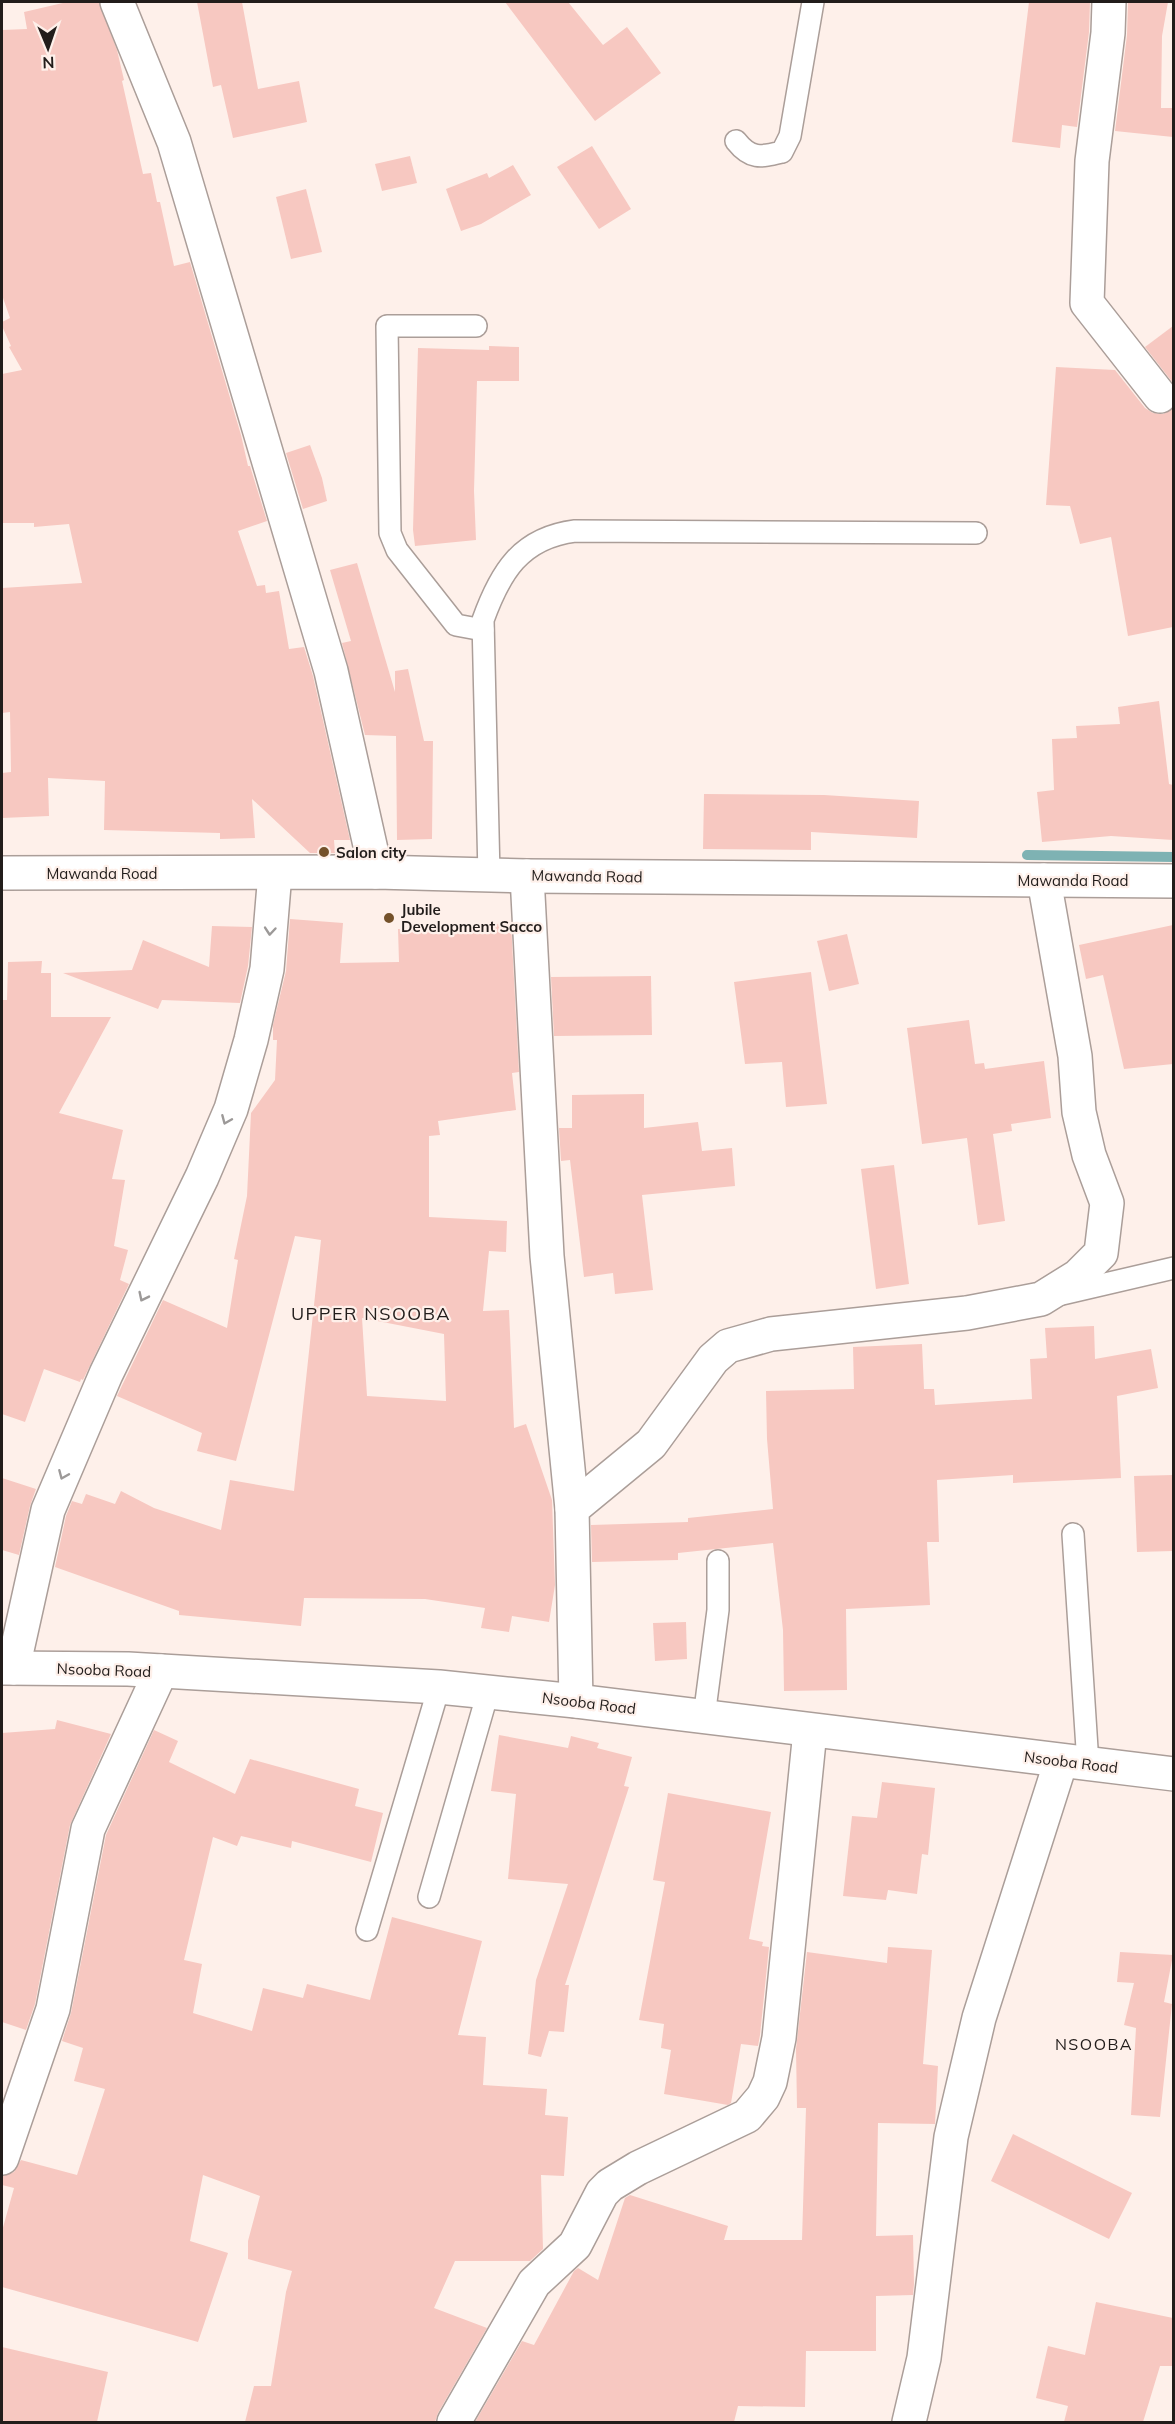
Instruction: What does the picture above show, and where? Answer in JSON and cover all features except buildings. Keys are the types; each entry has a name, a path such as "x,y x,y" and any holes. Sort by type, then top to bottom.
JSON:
{"street":[{"path":"117,2 177,153 331,671 376,872"},
{"path":"1109,2 1108,33 1092,161 1087,303 1160,396"},
{"name":"Mawanda Road","path":"2,873 376,872 527,876 1173,881"},
{"path":"7,1668 48,1510 106,1374 202,1177 231,1109 251,1040 267,969 275,873"},
{"path":"527,876 547,1256 572,1509 576,1701"},
{"path":"572,1509 651,1444 713,1359 728,1346 771,1334 967,1313 1041,1299 1078,1276 1101,1253 1107,1203 1089,1155 1079,1112 1075,1056 1044,880"},
{"name":"Nsooba Road","path":"7,1668 161,1671 439,1687 576,1701 1173,1774"},
{"path":"2,2158 53,2009 88,1829 161,1671"},
{"path":"454,2422 534,2283 575,2246 602,2193 610,2185 638,2169 747,2116 764,2097 770,2082 779,2038 810,1731"},
{"path":"909,2422 924,2358 951,2137 979,2018 1074,1762"}],"lane":[{"path":"736,141 743,151 760,158 782,152 790,136 813,2"},
{"path":"476,326 387,326 390,533 397,550 456,625 483,630"},
{"path":"489,875 483,620 492,595 510,564 537,543 554,534 575,531 976,533"},
{"path":"1041,1299 1173,1268"},
{"path":"1073,1534 1074,1762"},
{"path":"704,1717 718,1610 718,1561"},
{"path":"367,1930 439,1687"},
{"path":"429,1897 488,1692"}],"waterway":[{"path":"1027,855 1174,857"}],"place":[{"name":"Salon city","path":"324,852"},
{"name":"Jubile Development Sacco","path":"389,918"}],"district":[{"name":"UPPER NSOOBA","path":"371,1313"},
{"name":"NSOOBA","path":"1094,2044"}]}
